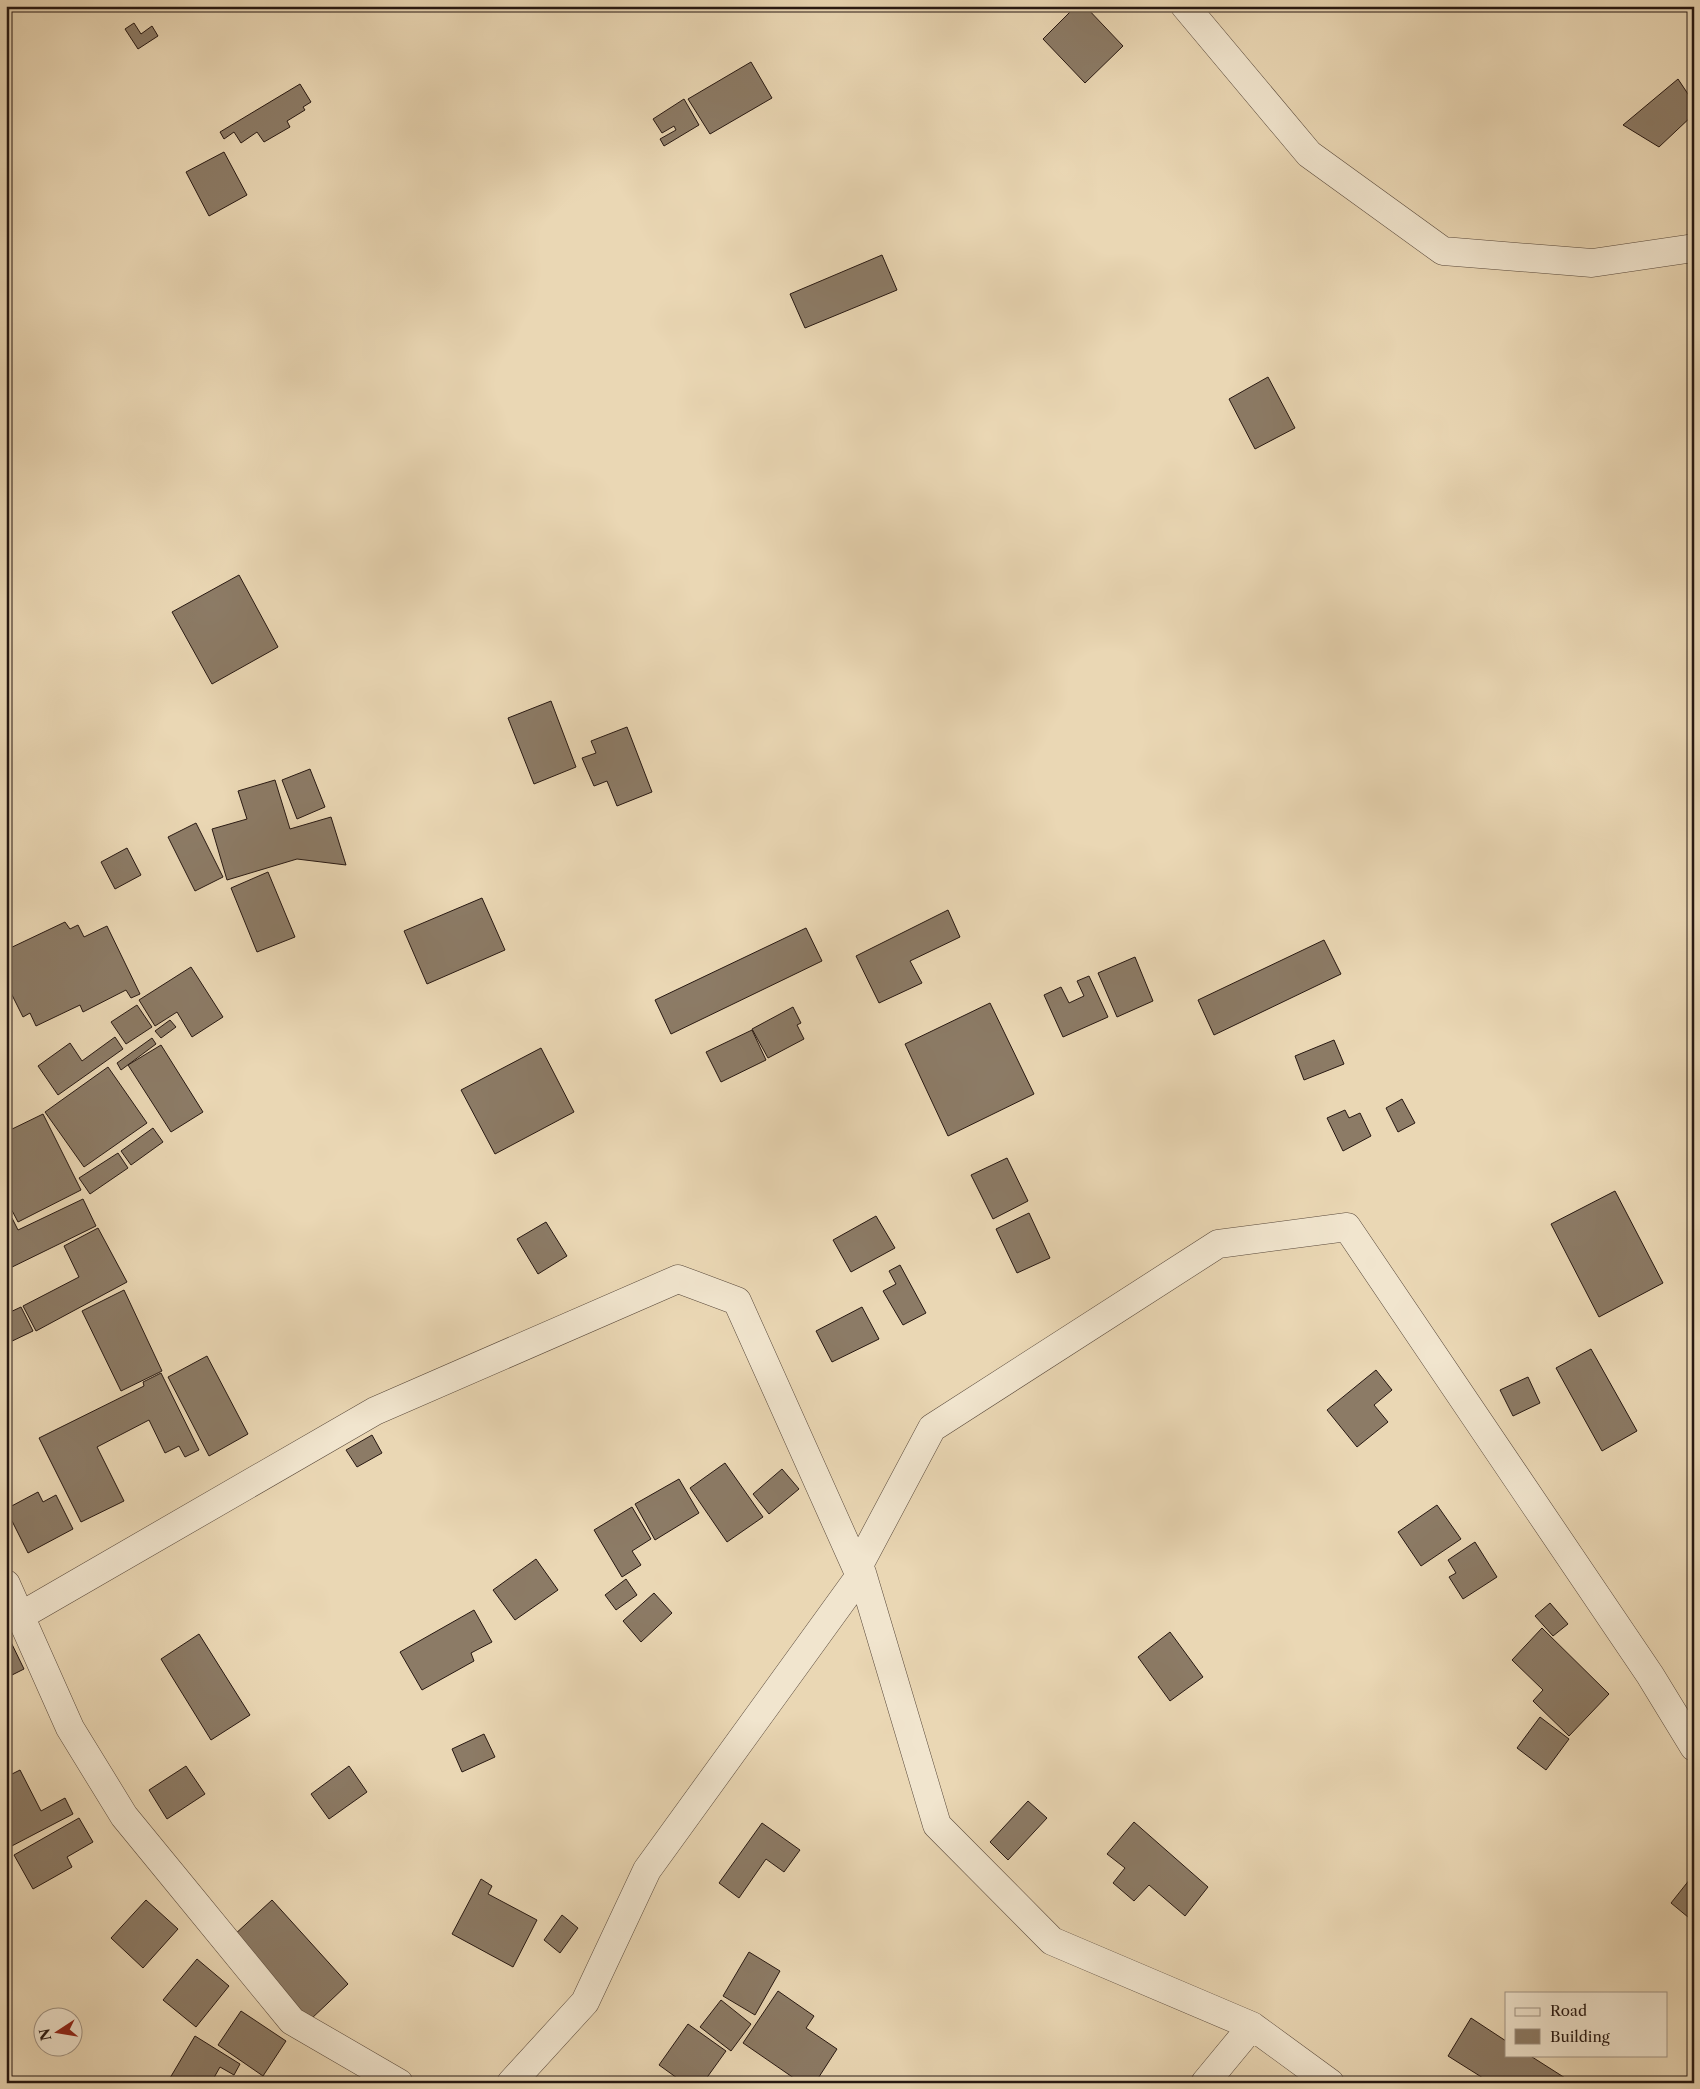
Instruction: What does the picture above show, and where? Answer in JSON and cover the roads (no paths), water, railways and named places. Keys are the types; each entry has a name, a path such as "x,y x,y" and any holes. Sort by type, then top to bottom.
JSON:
{"street":[{"path":"1185,6 1309,154 1442,251 1592,263 1694,248"},
{"path":"511,2083 585,2002 647,1870 859,1571 932,1428 1218,1244 1347,1227 1650,1675 1694,1747"},
{"path":"22,1615 375,1411 678,1279 736,1301 859,1571 937,1825 1052,1941 1252,2026 1330,2083"},
{"path":"6,1584 22,1615 70,1728 124,1816 292,2021 400,2083"},
{"path":"1205,2083 1252,2026"}]}
